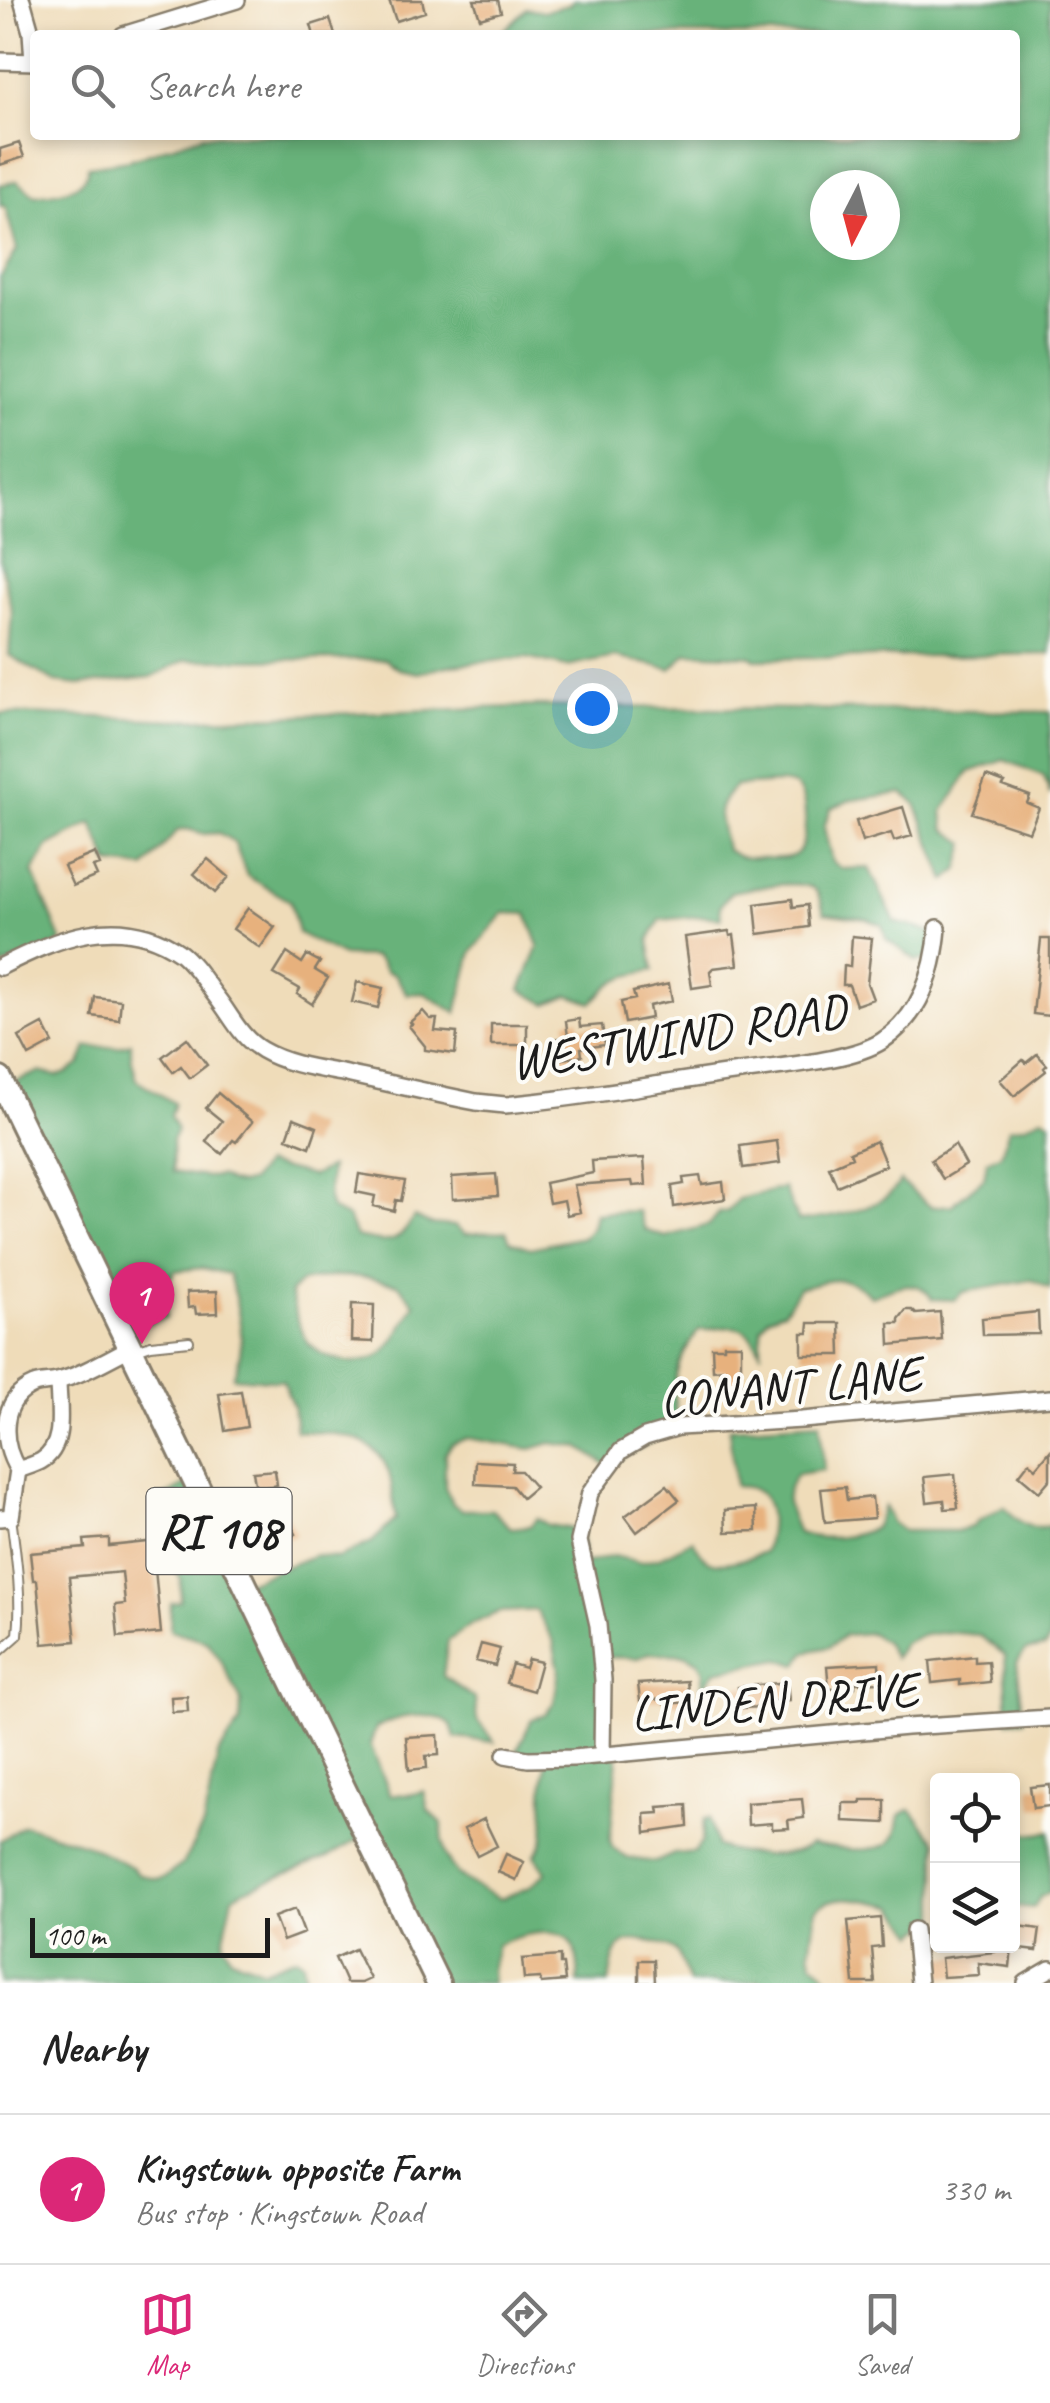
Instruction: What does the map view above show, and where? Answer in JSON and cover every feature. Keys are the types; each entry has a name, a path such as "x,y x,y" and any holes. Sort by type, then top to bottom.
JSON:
{"main road":[{"name":"RI 108","path":"0,1079 438,1983"}],"street":[{"path":"22,0 30,32"},
{"path":"139,30 237,0"},
{"path":"0,61 30,62"},
{"name":"WESTWIND ROAD","path":"0,967 76,936 99,930 128,931 181,954 240,1032 262,1050 291,1062 505,1105 787,1065 850,1054 878,1044 899,1028 916,1007 928,982 938,928"},
{"path":"18,1470 4,1445 3,1417 16,1396 30,1386 58,1381 131,1350"},
{"path":"18,1470 40,1462 56,1443 58,1381"},
{"name":"CONANT LANE","path":"602,1756 603,1680 598,1625 579,1541 590,1493 621,1451 645,1437 678,1427 1050,1398"},
{"path":"6,1517 18,1470"},
{"name":"LINDEN DRIVE","path":"505,1755 602,1756 906,1727 1050,1718"},
{"path":"914,1930 918,1983"},
{"path":"1026,1983 1050,1969"}],"lane":[{"path":"131,1350 189,1341"},
{"path":"0,1650 14,1639 19,1624 19,1583 6,1517"}],"green space":[{"path":"573,0 1050,0 1050,654 755,659 687,653 671,669 615,657 567,667 526,658 452,665 418,673 399,669 385,659 186,660 151,677 79,685 55,682 9,655 12,612 0,560 0,278 17,250 5,206 0,206 0,185 17,181 35,195 60,191 82,181 88,166 129,160 188,140 1020,140 1020,30 504,30 527,8 544,11 569,5"},
{"path":"536,706 1050,712 1050,795 1044,776 1005,760 969,772 943,811 945,829 966,843 959,869 946,881 916,804 903,793 851,800 831,808 824,827 832,862 842,869 869,868 895,922 936,933 935,958 917,961 886,939 882,925 824,913 818,894 807,886 774,885 731,892 720,906 721,918 660,920 649,941 654,970 619,979 592,1003 569,995 547,1004 521,990 539,946 527,914 504,913 472,952 457,1013 424,993 407,994 395,975 385,971 375,957 343,956 298,933 290,901 247,876 234,842 219,833 177,831 145,868 110,864 92,823 48,847 33,872 62,942 0,968 0,713 177,720","holes":["782,783 798,789 804,805 804,834 796,854 785,858 748,858 726,849 719,815 727,794 735,786"]},
{"path":"131,1043 137,1080 174,1103 170,1116 177,1130 172,1140 173,1172 220,1176 241,1184 251,1181 264,1164 312,1176 330,1167 331,1209 348,1218 356,1237 376,1241 396,1238 414,1217 430,1224 455,1226 465,1234 506,1231 510,1241 530,1248 583,1237 592,1227 595,1213 638,1211 645,1230 665,1237 709,1225 738,1199 784,1188 798,1221 869,1206 893,1191 900,1181 931,1207 952,1205 984,1178 987,1161 1001,1154 1009,1128 1042,1117 1050,1121 1050,1289 1032,1280 963,1292 954,1300 932,1299 926,1291 912,1285 871,1296 845,1281 809,1285 799,1288 784,1311 768,1317 761,1327 761,1353 750,1334 743,1330 699,1330 683,1355 676,1376 677,1427 608,1466 579,1447 551,1443 531,1449 467,1438 452,1444 445,1454 445,1487 453,1504 462,1510 492,1510 511,1528 530,1526 537,1518 548,1525 581,1530 584,1564 613,1556 640,1562 659,1558 693,1540 703,1556 714,1562 736,1561 764,1552 768,1509 760,1494 735,1486 729,1428 820,1422 824,1470 797,1474 787,1496 798,1533 807,1536 846,1537 865,1532 874,1528 884,1506 891,1522 903,1531 960,1531 1004,1506 1024,1524 1050,1526 1050,1638 1045,1647 1025,1651 1017,1663 1024,1720 1008,1721 1005,1655 979,1635 946,1632 919,1636 904,1643 894,1658 885,1642 870,1633 845,1635 829,1647 806,1652 797,1665 780,1659 715,1671 705,1685 704,1698 700,1696 704,1672 699,1662 687,1655 603,1657 603,1749 618,1758 612,1847 627,1858 656,1862 674,1854 694,1852 702,1842 704,1819 709,1818 717,1847 739,1852 778,1855 810,1844 877,1848 893,1839 900,1815 911,1809 930,1833 930,1923 916,1934 895,1906 854,1899 825,1903 816,1909 810,1952 813,1963 825,1973 827,1983 689,1983 671,1948 632,1941 615,1954 609,1983 578,1983 578,1963 572,1944 557,1934 547,1933 524,1935 497,1945 492,1983 438,1983 365,1836 328,1857 233,1897 223,1941 230,1957 264,1970 296,1957 302,1962 306,1983 0,1983 0,1841 24,1825 85,1844 139,1874 155,1879 165,1877 183,1864 203,1826 218,1755 240,1723 241,1701 207,1641 170,1630 171,1603 180,1601 181,1579 170,1564 169,1532 157,1526 161,1513 157,1500 193,1481 244,1583 315,1555 338,1558 372,1542 396,1519 389,1473 374,1449 351,1437 296,1431 293,1406 283,1381 233,1377 241,1339 229,1274 201,1268 175,1271 165,1285 166,1317 123,1332 4,1086 39,1072 57,1076 67,1073 80,1064 87,1047","holes":["333,1276 366,1277 398,1284 415,1304 394,1340 378,1356 359,1362 335,1359 313,1348 301,1330 290,1292 301,1282","536,1610 553,1641 559,1670 554,1703 545,1715 532,1719 516,1753 546,1762 544,1835 535,1855 546,1872 530,1887 500,1899 464,1879 450,1864 442,1823 428,1810 424,1791 390,1794 370,1744 376,1728 414,1716 443,1720 451,1725 455,1738 494,1742 477,1720 475,1699 443,1676 448,1641 499,1612"]},
{"path":"1020,1830 1030,1834 1050,1831 1050,1892 1040,1897 1034,1908 1020,1907"}],"building":[{"path":"389,0 422,0 425,12 396,21"},
{"path":"474,0 498,0 501,12 480,18"},
{"path":"330,19 333,30 312,30 311,25"},
{"path":"19,143 24,157 0,165 0,149"},
{"path":"986,776 1030,796 1027,803 1039,808 1029,832 972,813"},
{"path":"903,807 912,836 894,841 891,833 862,842 856,821"},
{"path":"95,853 100,865 93,867 97,876 73,886 64,866"},
{"path":"208,859 229,877 215,893 194,874"},
{"path":"792,899 793,907 807,905 809,927 758,934 755,904"},
{"path":"248,908 275,927 260,948 233,929"},
{"path":"729,931 730,936 734,935 738,965 713,968 712,985 692,988 685,937"},
{"path":"852,936 872,938 867,983 873,999 856,1005 849,985 843,985 844,966 850,967"},
{"path":"1041,939 1050,939 1050,1016 1033,1014"},
{"path":"287,953 302,963 307,955 320,962 315,970 328,978 312,1004 297,994 300,989 274,974"},
{"path":"357,982 383,988 378,1008 352,1002"},
{"path":"669,984 672,1001 649,1006 651,1018 625,1023 621,1002 635,999 633,992"},
{"path":"95,997 121,1000 119,1020 92,1016"},
{"path":"423,1011 430,1019 437,1019 435,1031 457,1033 455,1054 425,1050 409,1026"},
{"path":"579,1019 580,1027 602,1025 605,1045 581,1048 582,1056 555,1060 553,1039 568,1037 566,1021"},
{"path":"43,1024 53,1043 29,1056 19,1037"},
{"path":"491,1024 527,1024 527,1045 491,1045"},
{"path":"187,1038 207,1065 190,1078 181,1066 173,1072 162,1057"},
{"path":"1037,1054 1047,1065 1046,1071 1014,1096 1000,1080 1023,1060 1026,1063"},
{"path":"218,1093 252,1122 222,1154 206,1141 222,1121 206,1108"},
{"path":"294,1118 317,1127 310,1147 287,1138"},
{"path":"777,1141 780,1163 743,1168 740,1146"},
{"path":"876,1141 886,1165 837,1186 829,1167"},
{"path":"955,1145 966,1165 943,1179 931,1160"},
{"path":"644,1158 646,1185 633,1186 632,1181 574,1185 580,1212 567,1215 564,1200 549,1203 545,1183 593,1173 592,1161"},
{"path":"359,1174 405,1181 401,1201 396,1200 394,1211 373,1206 375,1196 356,1192"},
{"path":"496,1174 498,1196 453,1199 452,1177"},
{"path":"700,1176 702,1185 723,1182 725,1199 674,1207 672,1186 684,1184 683,1178"},
{"path":"217,1291 218,1313 196,1314 195,1307 188,1308 187,1292"},
{"path":"352,1304 374,1305 373,1342 351,1341"},
{"path":"906,1310 916,1314 940,1312 942,1340 890,1345 889,1323 899,1323"},
{"path":"1038,1312 1039,1334 983,1335 982,1318"},
{"path":"809,1323 840,1323 841,1355 802,1355 802,1333 808,1333"},
{"path":"741,1344 741,1387 725,1387 724,1369 713,1370 712,1347"},
{"path":"241,1391 247,1427 225,1431 219,1394"},
{"path":"1050,1451 1050,1479 1039,1492 1019,1475 1029,1462 1036,1468"},
{"path":"476,1461 513,1463 512,1471 521,1471 535,1487 522,1498 512,1486 475,1484"},
{"path":"275,1470 277,1485 256,1489 253,1472"},
{"path":"955,1474 958,1508 945,1509 944,1500 927,1502 924,1477"},
{"path":"667,1485 679,1500 637,1532 625,1516"},
{"path":"845,1487 847,1500 872,1497 874,1518 825,1522 821,1489"},
{"path":"756,1508 757,1531 726,1532 725,1510"},
{"path":"285,1513 296,1534 278,1543 267,1522"},
{"path":"109,1538 109,1546 157,1541 159,1568 155,1569 161,1633 118,1637 115,1605 125,1604 122,1572 69,1577 76,1641 43,1644 37,1580 33,1580 30,1553 85,1548 84,1540"},
{"path":"481,1644 500,1649 495,1666 476,1661"},
{"path":"975,1656 975,1662 988,1661 990,1682 932,1683 930,1661"},
{"path":"528,1659 541,1662 533,1691 506,1683 512,1664 525,1668"},
{"path":"879,1663 880,1682 829,1689 827,1666"},
{"path":"687,1681 689,1702 640,1701 638,1684"},
{"path":"787,1682 789,1700 740,1708 738,1687"},
{"path":"187,1696 188,1711 172,1712 171,1697"},
{"path":"438,1735 439,1755 426,1756 427,1768 409,1770 406,1737"},
{"path":"1050,1785 1050,1806 1033,1808 1030,1787"},
{"path":"802,1799 804,1818 788,1820 789,1828 772,1829 772,1823 748,1825 747,1803"},
{"path":"885,1800 885,1823 843,1821 843,1803"},
{"path":"687,1805 688,1827 646,1833 645,1814 659,1813 658,1807"},
{"path":"484,1819 497,1846 477,1856 464,1829"},
{"path":"506,1854 524,1862 516,1880 498,1872"},
{"path":"295,1909 304,1933 283,1941 274,1917"},
{"path":"880,1918 882,1947 872,1948 875,1983 854,1983 848,1921"},
{"path":"1020,1926 1040,1929 1037,1951 1020,1949"},
{"path":"355,1949 370,1979 346,1983 335,1958"},
{"path":"1011,1953 1010,1967 978,1963 979,1975 943,1977 941,1958"},
{"path":"560,1956 565,1981 541,1983 540,1978 524,1979 522,1959"},
{"path":"639,1960 654,1960 655,1983 639,1983"}],"place":[{"name":"Kingstown opposite Farm","path":"142,1344"}]}
